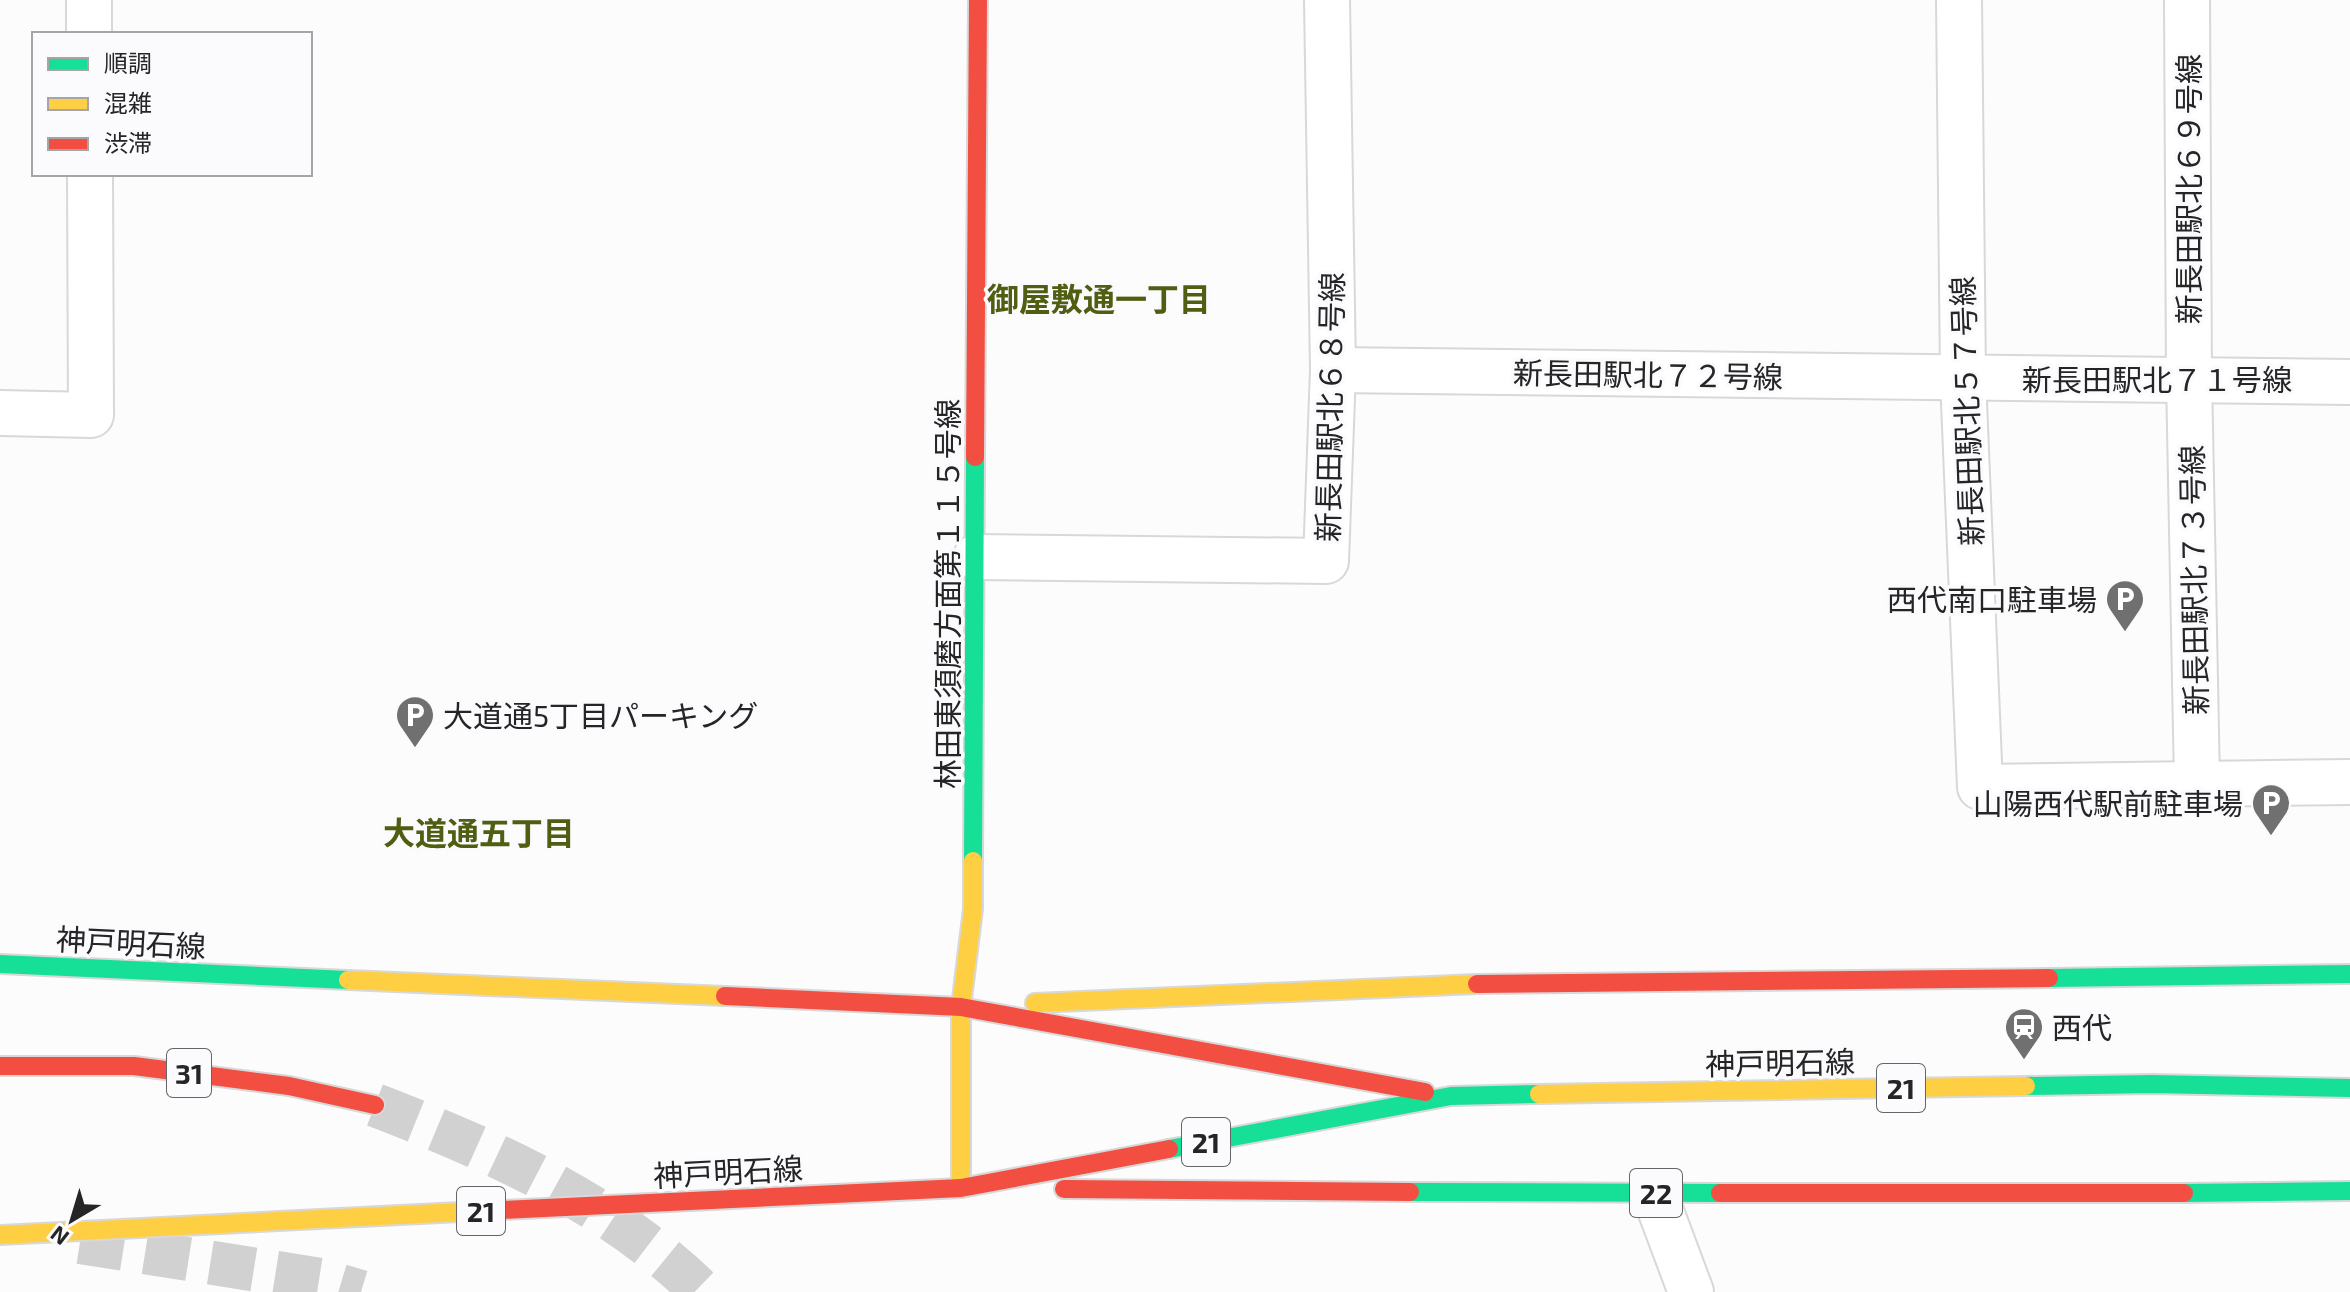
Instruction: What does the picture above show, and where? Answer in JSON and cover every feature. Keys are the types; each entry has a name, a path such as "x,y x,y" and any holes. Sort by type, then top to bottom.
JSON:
{"main road":[{"name":"林田東須磨方面第１１５号線","path":"961,1188 961,1007 973,909 978,0"},
{"name":"神戸明石線","path":"0,964 961,1007 1451,1096"},
{"path":"961,1007 1420,985 2350,974"},
{"name":"31","path":"0,1066 134,1066 289,1086 375,1105"},
{"name":"神戸明石線","path":"0,1235 961,1188 1451,1096 2152,1084 2350,1088"},
{"name":"22","path":"961,1188 1654,1193 2154,1194 2350,1191"}],"street":[{"path":"89,0 89,32"},
{"name":"新長田駅北６８号線","path":"976,557 1326,561 1333,370 1327,0"},
{"name":"新長田駅北５７号線","path":"1959,0 1963,378 1980,787 2350,782"},
{"name":"新長田駅北６９号線","path":"2187,0 2189,378"},
{"path":"0,413 91,415 90,176"},
{"name":"新長田駅北７２号線","path":"1333,370 1963,378"},
{"name":"新長田駅北７１号線","path":"1963,378 2350,382"},
{"name":"新長田駅北７３号線","path":"2189,378 2197,782"},
{"path":"1654,1193 1691,1292"}],"tunnel":[{"path":"375,1105 506,1160 548,1182 629,1232 667,1260 702,1292"},
{"path":"80,1242 321,1280 361,1292"}],"traffic: fast":[{"path":"973,861 975,457"},
{"path":"0,964 348,980"},
{"path":"2049,978 2350,974"},
{"path":"2026,1086 2152,1084 2350,1088"},
{"path":"1169,1149 1451,1096 1539,1094"},
{"path":"2184,1193 2350,1191"},
{"path":"1410,1192 1720,1193"}],"traffic: slow":[{"path":"961,1188 961,1007 973,909 973,861"},
{"path":"348,980 725,996"},
{"path":"1035,1003 1477,984"},
{"path":"1539,1094 2026,1086"},
{"path":"0,1235 501,1210"}],"traffic: jam":[{"path":"975,457 978,0"},
{"path":"1477,984 2049,978"},
{"path":"725,996 961,1007 1425,1092"},
{"path":"0,1066 134,1066 289,1086 375,1105"},
{"path":"501,1210 961,1188 1169,1149"},
{"path":"1064,1189 1410,1192"},
{"path":"1720,1193 2184,1193"}],"place":[{"name":"西代南口駐車場","path":"2125,633"},
{"name":"大道通5丁目パーキング","path":"415,749"},
{"name":"山陽西代駅前駐車場","path":"2271,837"},
{"name":"西代","path":"2024,1061"}],"district":[{"name":"御屋敷通一丁目","path":"1099,298"},
{"name":"大道通五丁目","path":"479,832"}]}
